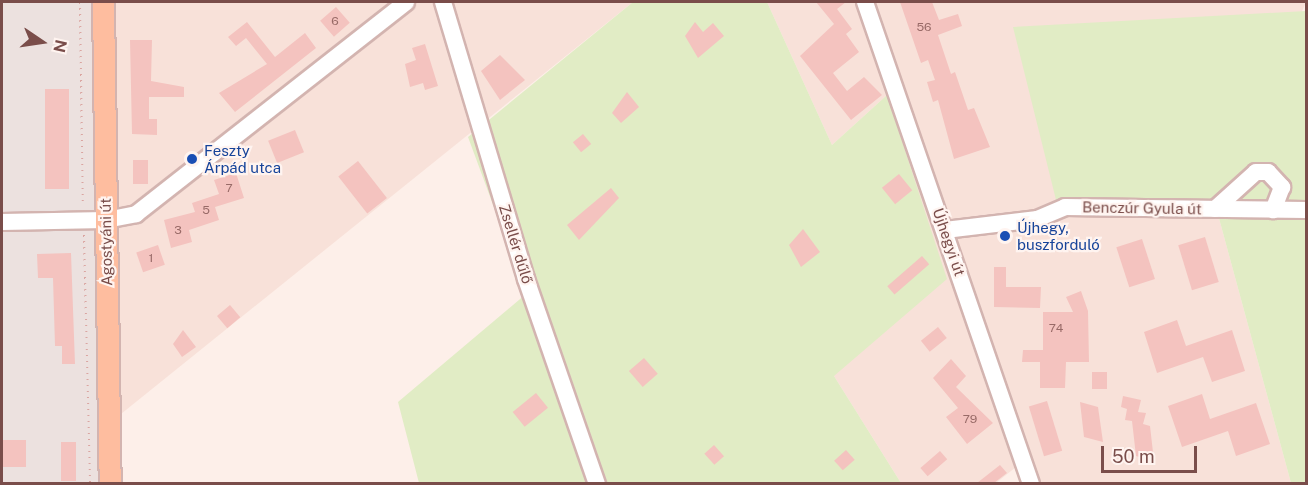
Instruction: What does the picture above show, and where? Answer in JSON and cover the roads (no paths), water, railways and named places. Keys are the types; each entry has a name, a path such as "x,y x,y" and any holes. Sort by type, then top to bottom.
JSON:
{"main road":[{"name":"Agostyáni út","path":"103,2 110,483"}],"street":[{"path":"2,222 106,220 136,214 406,2"},
{"name":"Zsellér dűlő","path":"443,2 526,279 597,483"},
{"name":"Újhegyi út","path":"865,2 1031,483"},
{"path":"1215,209 1256,172 1268,172 1282,187 1273,210"},
{"name":"Benczúr Gyula út","path":"945,230 1037,219 1065,207 1306,210"}],"place":[{"name":"Feszty Árpád utca","path":"192,159"},
{"name":"Újhegy, buszforduló","path":"1005,236"}]}
